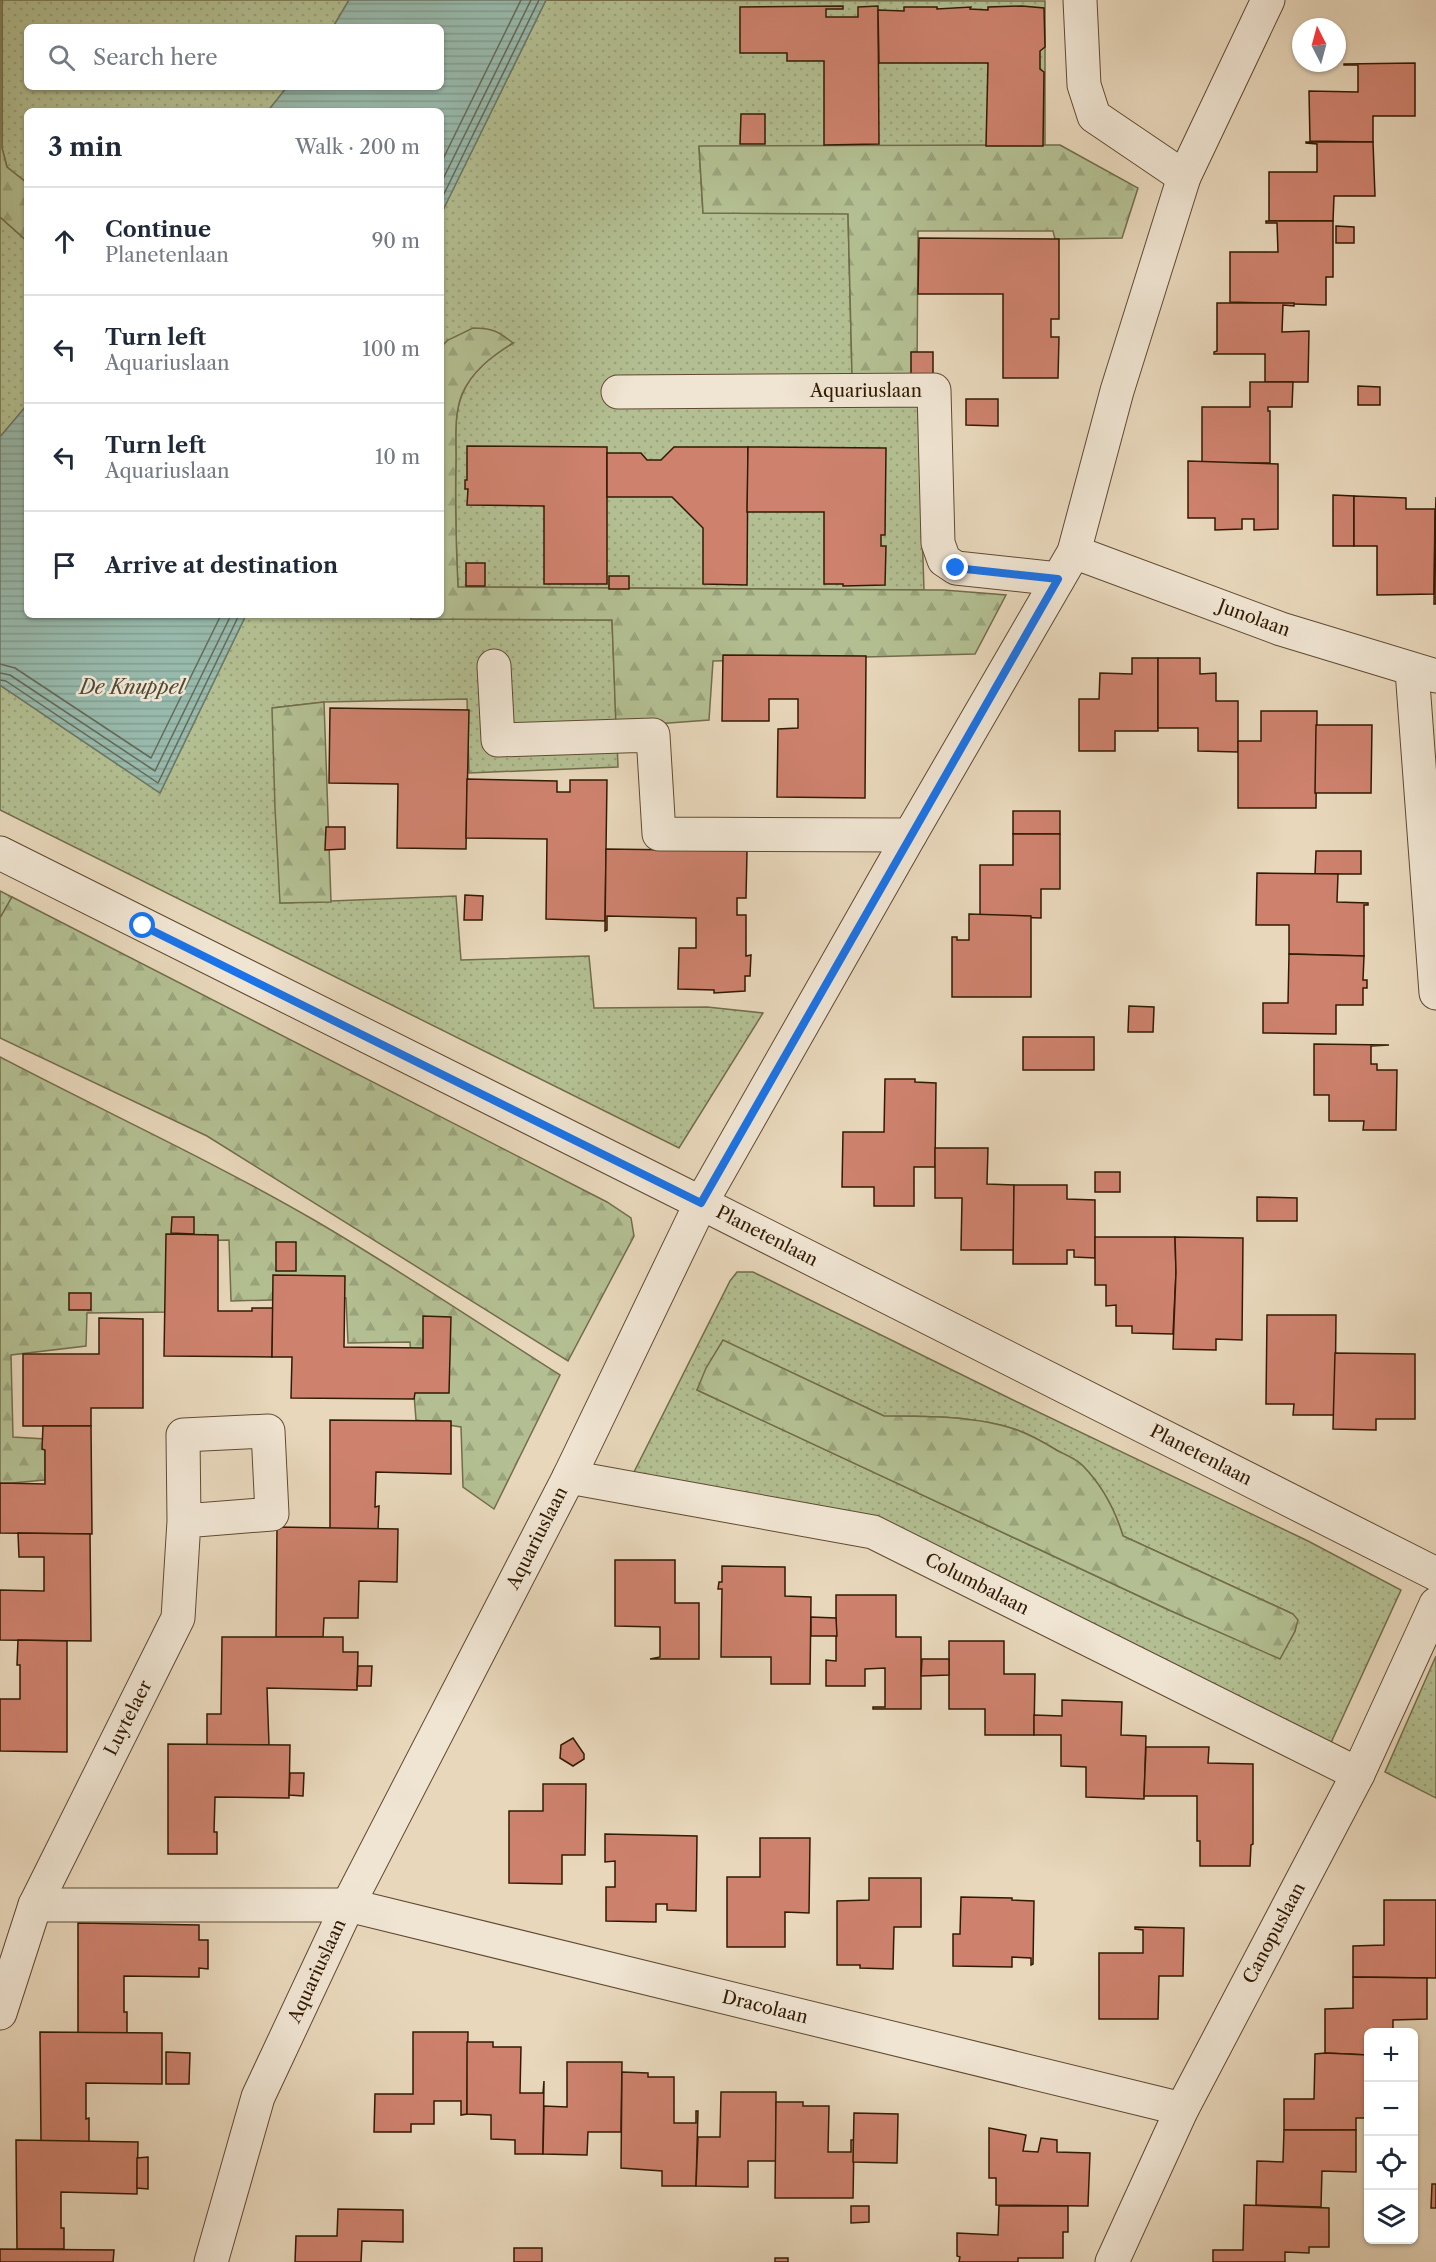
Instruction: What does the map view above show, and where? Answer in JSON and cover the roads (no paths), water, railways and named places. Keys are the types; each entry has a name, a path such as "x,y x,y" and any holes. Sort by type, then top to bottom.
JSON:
{"street":[{"path":"1080,0 1084,85 1094,116 1184,177"},
{"name":"Aquariuslaan","path":"211,2262 258,2097 348,1905 569,1477 701,1203 1066,565 1117,391 1184,177 1268,0"},
{"name":"Aquariuslaan","path":"618,392 934,390 938,543 944,560 956,568 1066,565"},
{"name":"Junolaan","path":"1066,565 1424,673"},
{"path":"494,666 498,740 653,735 659,834 910,835"},
{"path":"1424,673 1436,993"},
{"name":"Planetenlaan","path":"0,854 701,1203 1436,1574"},
{"name":"Columbalaan","path":"569,1477 873,1532 1358,1774"},
{"name":"Luytelaer","path":"0,2013 35,1905 178,1618 184,1521"},
{"name":"Canopuslaan","path":"1112,2262 1182,2109 1358,1774 1436,1604"},
{"path":"35,1905 348,1905"},
{"name":"Dracolaan","path":"348,1905 1182,2109"}],"water":[{"path":"349,0 546,0 444,208 444,108 270,108 285,90 444,90 444,24 335,24"},
{"name":"De Knuppel","path":"24,409 24,618 245,618 160,793 0,685 0,437"}]}
